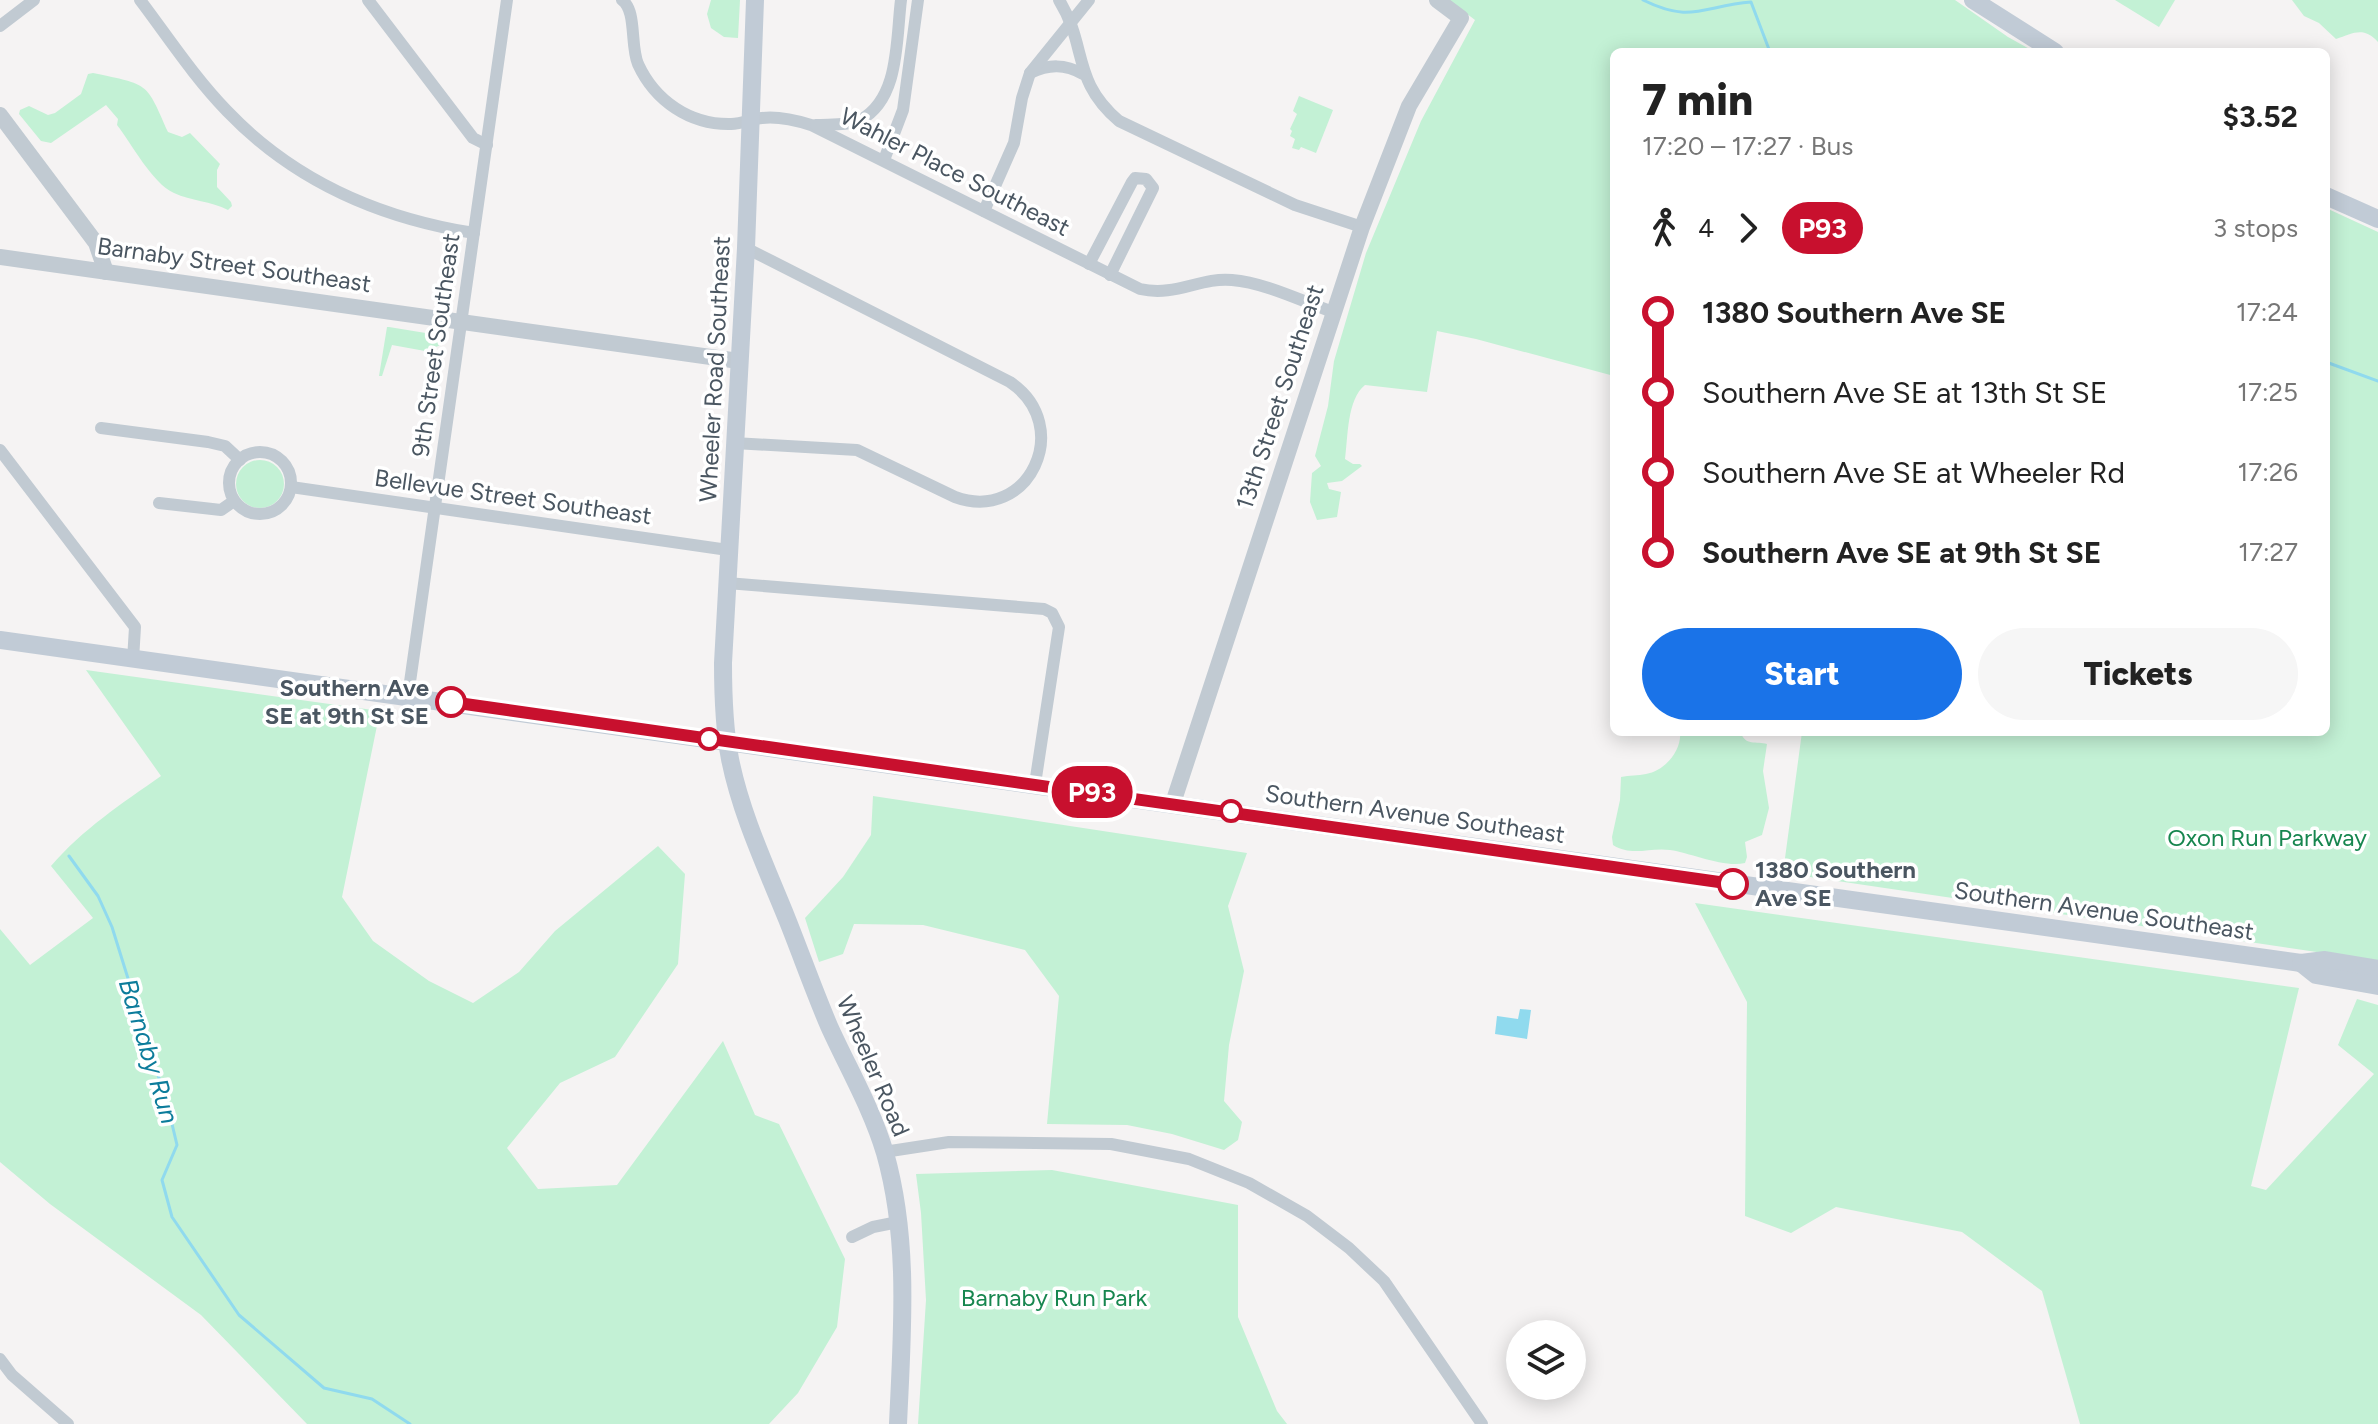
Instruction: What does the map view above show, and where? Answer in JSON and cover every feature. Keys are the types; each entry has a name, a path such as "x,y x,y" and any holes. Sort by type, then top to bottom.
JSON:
{"main road":[{"name":"Wheeler Road Southeast","path":"728,741 723,675 746,248 755,0"},
{"path":"1973,0 2049,48"},
{"path":"2330,198 2378,219"},
{"name":"Southern Avenue Southeast","path":"1,638 133,660 408,696 2301,963 2325,960 2378,969"},
{"name":"Wheeler Road","path":"728,741 739,793 756,841 825,1016 884,1152 898,1222 903,1281 898,1424"},
{"name":"Southern Avenue Southeast","path":"2301,963 2316,975 2378,986"}],"street":[{"path":"0,26 34,0"},
{"path":"140,0 221,105 260,143 296,170 379,211 420,223 474,233"},
{"path":"368,0 473,138 487,145"},
{"name":"9th Street Southeast","path":"408,696 507,0"},
{"name":"Wahler Place Southeast","path":"622,0 630,10 636,58 652,88 679,111 704,121 735,124 774,117 811,125 1140,289 1156,293 1229,280 1249,283 1333,312"},
{"path":"1059,0 1071,24 1083,74 1099,101 1130,127 1300,207 1362,227"},
{"path":"984,211 1014,143 1030,73 1089,0"},
{"name":"13th Street Southeast","path":"1173,803 1362,227 1409,106 1461,18 1437,0"},
{"path":"811,125 858,121 878,104 884,97 890,78 900,4 918,4 903,107 884,160"},
{"path":"1030,73 1048,66 1067,66 1083,74"},
{"path":"878,104 903,107"},
{"path":"0,115 96,243 106,272"},
{"path":"1089,264 1132,182 1135,178 1146,179 1153,188 1110,275"},
{"path":"734,443 857,450 955,497 971,501 994,499 1020,485 1036,465 1042,440 1034,406 1010,382 746,248"},
{"name":"Barnaby Street Southeast","path":"0,257 739,361"},
{"path":"101,428 208,442 225,446 240,460"},
{"path":"0,450 135,627 133,660"},
{"path":"255,453 274,456 288,470 291,487 283,504 266,514 247,512 234,501 229,479 240,460 255,453"},
{"name":"Bellevue Street Southeast","path":"291,487 728,550"},
{"path":"159,503 221,510 234,501"},
{"path":"727,583 1044,609 1052,613 1058,621 1059,632 1035,784"},
{"path":"884,1152 949,1142 1111,1144 1189,1159 1249,1183 1307,1216 1349,1248 1384,1281 1482,1424"},
{"path":"852,1237 873,1227 898,1222"},
{"path":"0,1359 12,1375 68,1424"}],"green space":[{"path":"711,0 740,0 738,38 724,37 711,28 707,14"},
{"path":"1449,0 1955,0 2028,48 1610,48 1610,375 1437,331 1427,392 1365,385 1359,391 1349,419 1345,459 1362,466 1342,481 1327,483 1329,489 1341,492 1337,517 1317,520 1310,502 1312,473 1321,466 1315,456 1328,406 1334,361 1366,253 1421,121 1475,20"},
{"path":"2115,0 2175,0 2159,27"},
{"path":"2292,0 2378,0 2378,42 2363,32 2336,39 2319,23 2304,16"},
{"path":"88,74 126,80 144,88 155,103 168,132 182,137 190,133 220,164 217,187 232,206 228,210 181,196 166,188 143,162 117,125 118,119 106,105 51,143 41,141 19,114 20,110 29,106 48,115 55,113 81,94"},
{"path":"1299,96 1333,110 1316,153 1301,147 1299,150 1292,148 1295,139 1290,136 1290,129 1297,114 1293,111"},
{"name":"Oxon Run Parkway","path":"2330,210 2378,232 2378,961 1783,873 1801,736 2330,736"},
{"path":"387,327 444,336 441,345 425,351 392,345 382,376 379,376"},
{"path":"260,460 277,467 284,484 277,501 260,508 243,501 236,484 243,467"},
{"path":"86,670 380,711 342,897 373,941 429,981 473,1003 519,972 555,931 658,846 685,874 678,964 615,1057 560,1083 507,1148 538,1189 617,1185 723,1041 755,1115 779,1124 845,1259 837,1327 798,1393 769,1424 307,1424 201,1315 50,1204 0,1162 0,929 30,965 93,918 51,866 89,829 161,776"},
{"path":"1680,736 1743,736 1748,741 1767,744 1763,771 1769,808 1762,835 1745,842 1745,863 1718,862 1663,849 1634,851 1613,845 1621,777 1643,775 1660,769 1671,759"},
{"path":"873,796 1247,853 1228,906 1244,971 1229,1045 1224,1101 1242,1122 1238,1140 1224,1150 1172,1134 1127,1125 1047,1124 1059,996 1025,950 923,925 854,924 843,954 819,962 805,918 843,877 871,835"},
{"path":"1695,903 2299,988 2251,1186 2266,1190 2374,1074 2338,1045 2357,999 2378,1005 2378,1424 2080,1424 2042,1291 1962,1232 1836,1207 1791,1233 1745,1216 1747,1002"},
{"name":"Barnaby Run Park","path":"1052,1170 1238,1205 1238,1317 1277,1411 1287,1424 918,1424 926,1300 916,1174"}],"water":[{"path":"1520,1009 1531,1010 1527,1039 1495,1034 1497,1016 1518,1019"}],"waterway":[{"path":"1643,0 1673,11 1686,12 1751,2 1768,48"},
{"path":"2330,363 2378,381"},
{"name":"Barnaby Run","path":"69,856 98,896 112,927 168,1107 177,1145 162,1180 172,1217 239,1315 324,1388 372,1399 410,1424"}],"bus line":[{"name":"P93","path":"451,702 1733,884"}],"place":[{"name":"Southern Ave SE at 9th St SE","path":"451,702"},
{"name":"1380 Southern Ave SE","path":"1733,884"}]}
